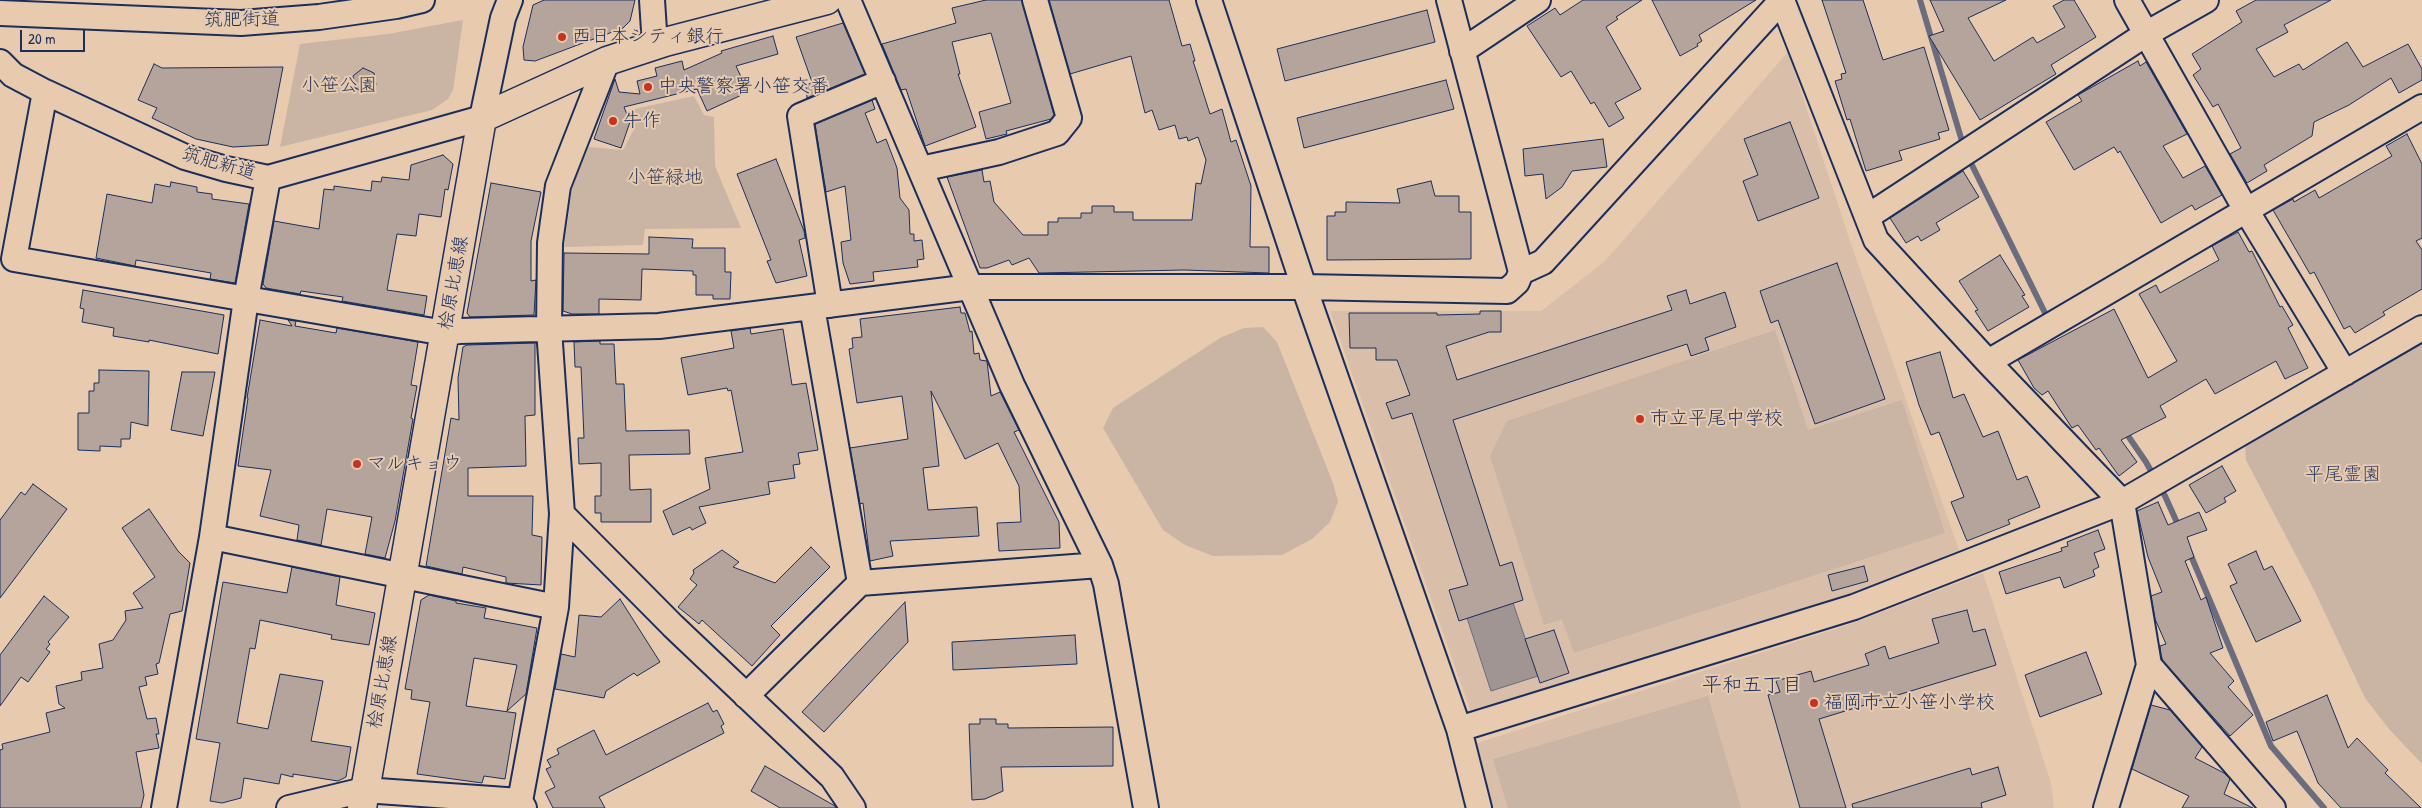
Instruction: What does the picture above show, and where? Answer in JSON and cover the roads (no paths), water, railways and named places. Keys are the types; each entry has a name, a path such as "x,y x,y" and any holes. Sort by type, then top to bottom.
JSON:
{"main road":[{"path":"482,118 607,62 656,46 827,0"},
{"name":"桧原比恵線","path":"363,799 482,118"}],"street":[{"name":"筑肥街道","path":"0,13 242,23 319,17 396,6 422,0"},
{"path":"482,118 503,18 510,0"},
{"path":"652,0 656,46"},
{"path":"848,0 1012,385 1100,565 1106,584 1147,808"},
{"path":"921,169 999,152 1057,133 1069,118 1035,0"},
{"path":"1209,0 1304,287 1459,729 1479,808"},
{"path":"45,92 7,264 246,299 445,333 459,331 659,326 971,287 1304,287 1507,291 1517,282 1521,272 1448,0"},
{"path":"1462,51 1538,0"},
{"path":"1521,272 1543,262 1782,0 1876,240 1988,362 2122,502 2149,665 2106,808"},
{"path":"2127,0 2246,210 2345,373"},
{"path":"1867,217 2146,34 2206,0"},
{"name":"筑肥新道","path":"0,62 13,75 45,92 185,157 226,169 268,178 482,118"},
{"path":"289,808 363,799 522,805 556,607 562,514 549,329 550,243 558,186 607,62"},
{"path":"860,583 821,306 800,116 883,82"},
{"path":"1988,362 2422,108"},
{"path":"164,808 212,537 246,299 268,178"},
{"path":"1459,729 1854,607 2122,502 2422,328"},
{"path":"562,514 673,626 832,777 853,808"},
{"path":"212,537 556,607"},
{"path":"746,696 860,583 1100,565"},
{"path":"2149,665 2273,808"}],"waterway":[{"path":"1920,0 1964,148"},
{"path":"1968,157 2049,321"},
{"path":"2124,430 2146,462 2165,496 2179,527"},
{"path":"2189,551 2271,746 2324,808"}],"place":[{"name":"西日本シティ銀行","path":"562,37"},
{"name":"中央警察署小笹交番","path":"648,87"},
{"name":"牛作","path":"613,121"},
{"name":"市立平尾中学校","path":"1640,419"},
{"name":"マルキョウ","path":"357,464"},
{"name":"福岡市立小笹小学校","path":"1814,703"}],"district":[{"name":"平和五丁目","path":"1752,686"}],"park label":[{"name":"小笹公園","path":"339,86"},
{"name":"小笹緑地","path":"665,178"},
{"name":"平尾霊園","path":"2343,475"}]}
